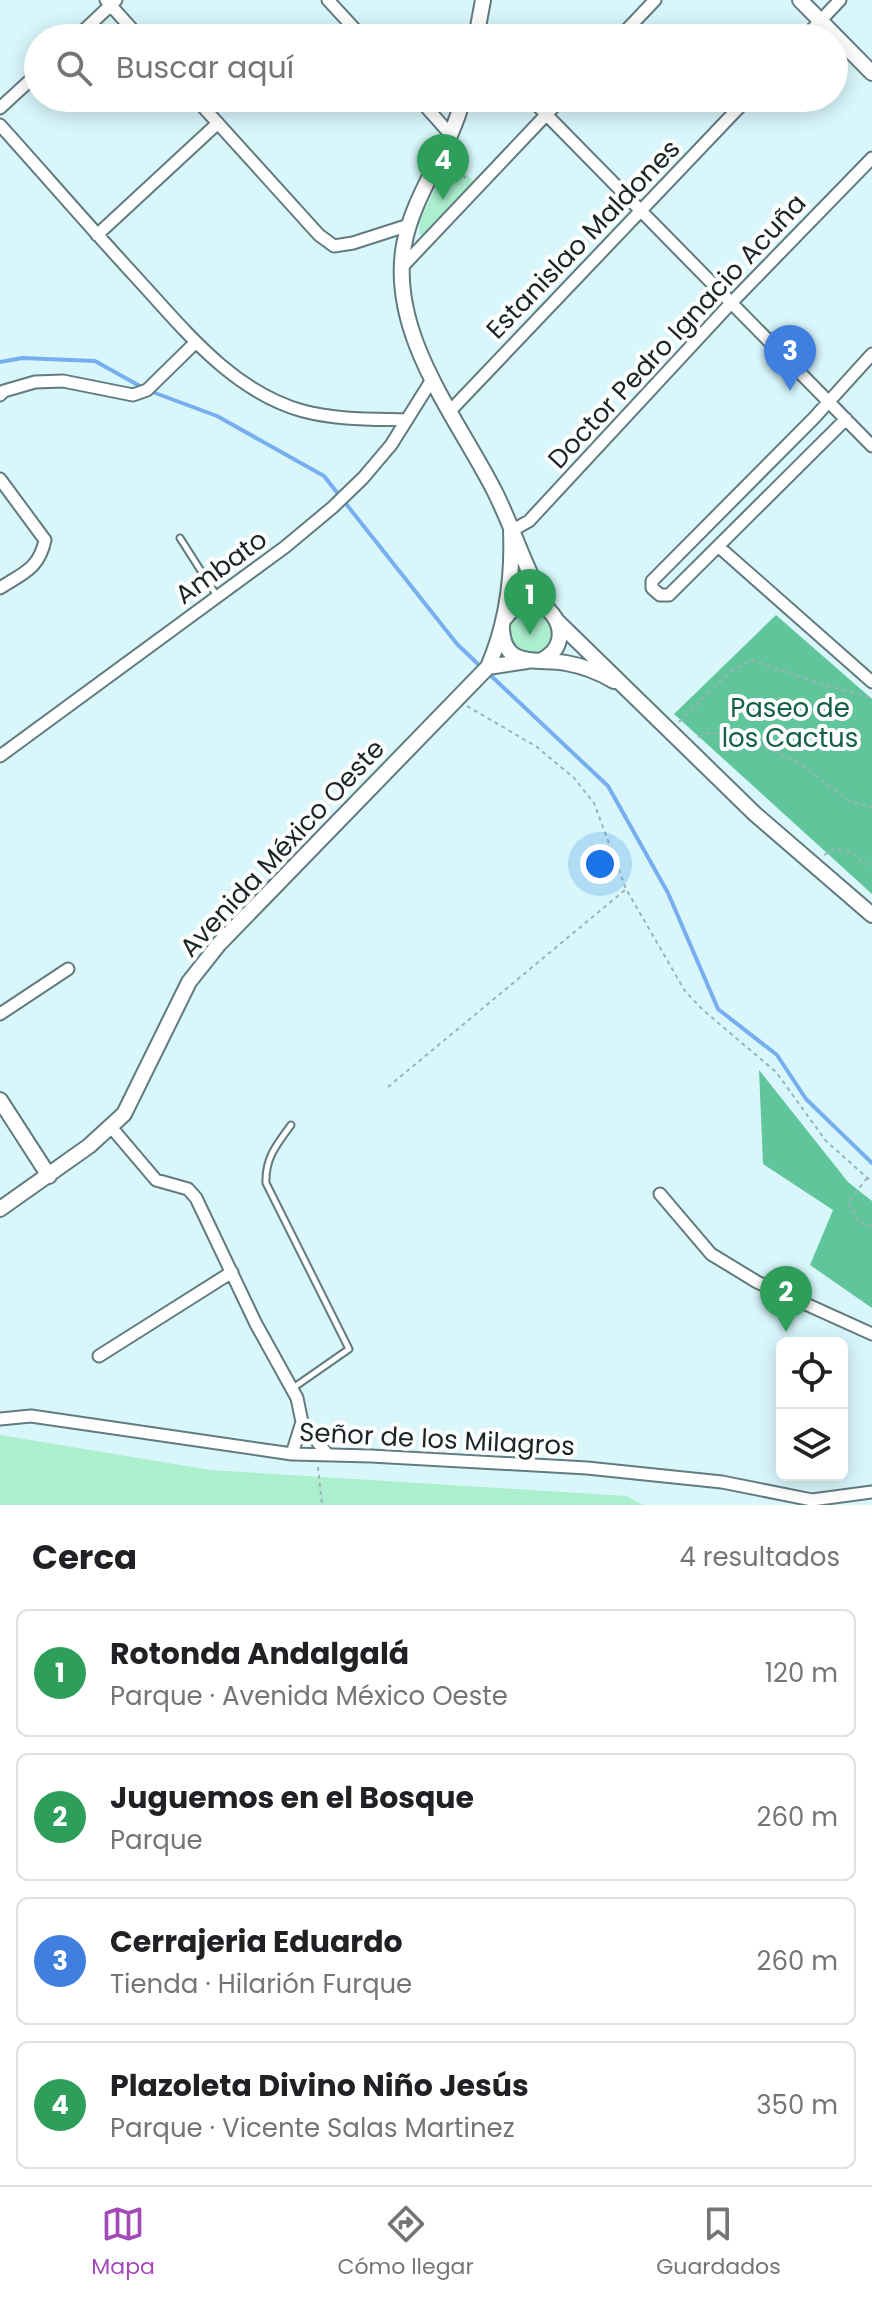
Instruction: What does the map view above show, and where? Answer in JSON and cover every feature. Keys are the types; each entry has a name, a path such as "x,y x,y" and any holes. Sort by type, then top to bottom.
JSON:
{"main road":[{"path":"479,24 483,0"},
{"path":"800,0 823,24"},
{"path":"848,49 872,73"},
{"path":"458,112 409,225 402,267 403,298 408,319 433,378 497,497 560,634 552,653 535,661 488,667"},
{"name":"Avenida México Oeste","path":"0,1209 49,1176 124,1114 189,982 219,944 488,667 504,624 510,583 511,531"},
{"path":"623,687 606,676 580,666 521,660 509,652 503,638 504,624 514,608 528,603 553,615 755,814 872,915"},
{"path":"0,1100 49,1176"}],"street":[{"path":"328,0 350,24"},
{"path":"632,24 655,0"},
{"path":"817,24 840,0"},
{"path":"90,24 111,2 129,24"},
{"path":"0,108 24,86"},
{"path":"208,112 319,235 334,246 409,225"},
{"path":"430,112 451,135"},
{"name":"Estanislao Maldones","path":"451,410 735,112"},
{"path":"402,267 546,114 872,446"},
{"path":"97,235 218,123"},
{"path":"0,125 196,342 244,383 303,411 338,417 407,420"},
{"name":"Doctor Pedro Ignacio Acuña","path":"511,531 529,521 732,302 872,158"},
{"path":"1,392 35,382 63,381 133,395 147,390 196,342"},
{"path":"846,419 669,595 660,595 652,588 652,581 814,418 872,354"},
{"name":"Ambato","path":"0,756 285,547 333,507 379,461 433,378"},
{"path":"0,479 45,540 41,557 31,569 0,588"},
{"path":"719,547 872,682"},
{"path":"0,1014 68,969"},
{"path":"111,1127 156,1180 188,1189 196,1198 256,1324 297,1398 302,1422 322,1454"},
{"path":"660,1194 711,1254 757,1282 872,1334"},
{"path":"99,1356 232,1272"},
{"name":"Señor de los Milagros","path":"0,1419 31,1416 292,1454 587,1468 722,1482 812,1502 872,1492"},
{"path":"292,1454 302,1422"}],"lane":[{"path":"180,538 218,596"},
{"path":"291,1125 270,1153 265,1170 266,1183 349,1349 292,1388"}],"path":[{"path":"441,155 476,188"},
{"path":"670,731 731,671 751,660 872,698"},
{"path":"457,698 485,718 537,747 574,778 594,803 626,889 685,991 776,1072 826,1141 872,1182"},
{"path":"682,743 711,732 743,744 759,744 797,762 849,801 872,807"},
{"path":"814,865 826,852 834,849 854,853 862,863 872,865"},
{"path":"388,1087 626,889"},
{"path":"867,1178 848,1203 860,1223 872,1226"},
{"path":"322,1454 322,1505"}],"green space":[{"path":"449,158 474,181 422,235 419,233 420,220"},
{"path":"530,610 545,617 552,632 545,647 530,654 515,647 508,632 515,617"},
{"name":"Paseo de los Cactus","path":"776,615 872,699 872,894 674,714"},
{"path":"759,1070 848,1182 872,1201 872,1308 810,1265 833,1210 763,1164"},
{"path":"0,1435 210,1470 627,1496 643,1505 0,1505"}],"waterway":[{"path":"0,362 22,358 95,361 147,390 217,416 324,476 457,644 481,667"},
{"path":"488,673 608,786 668,893 718,1009 777,1055 806,1099 872,1163"}],"place":[{"name":"Plazoleta Divino Niño Jesús","path":"443,200"},
{"name":"Cerrajeria Eduardo","path":"790,391"},
{"name":"Rotonda Andalgalá","path":"530,635"},
{"name":"Juguemos en el Bosque","path":"786,1332"}]}
